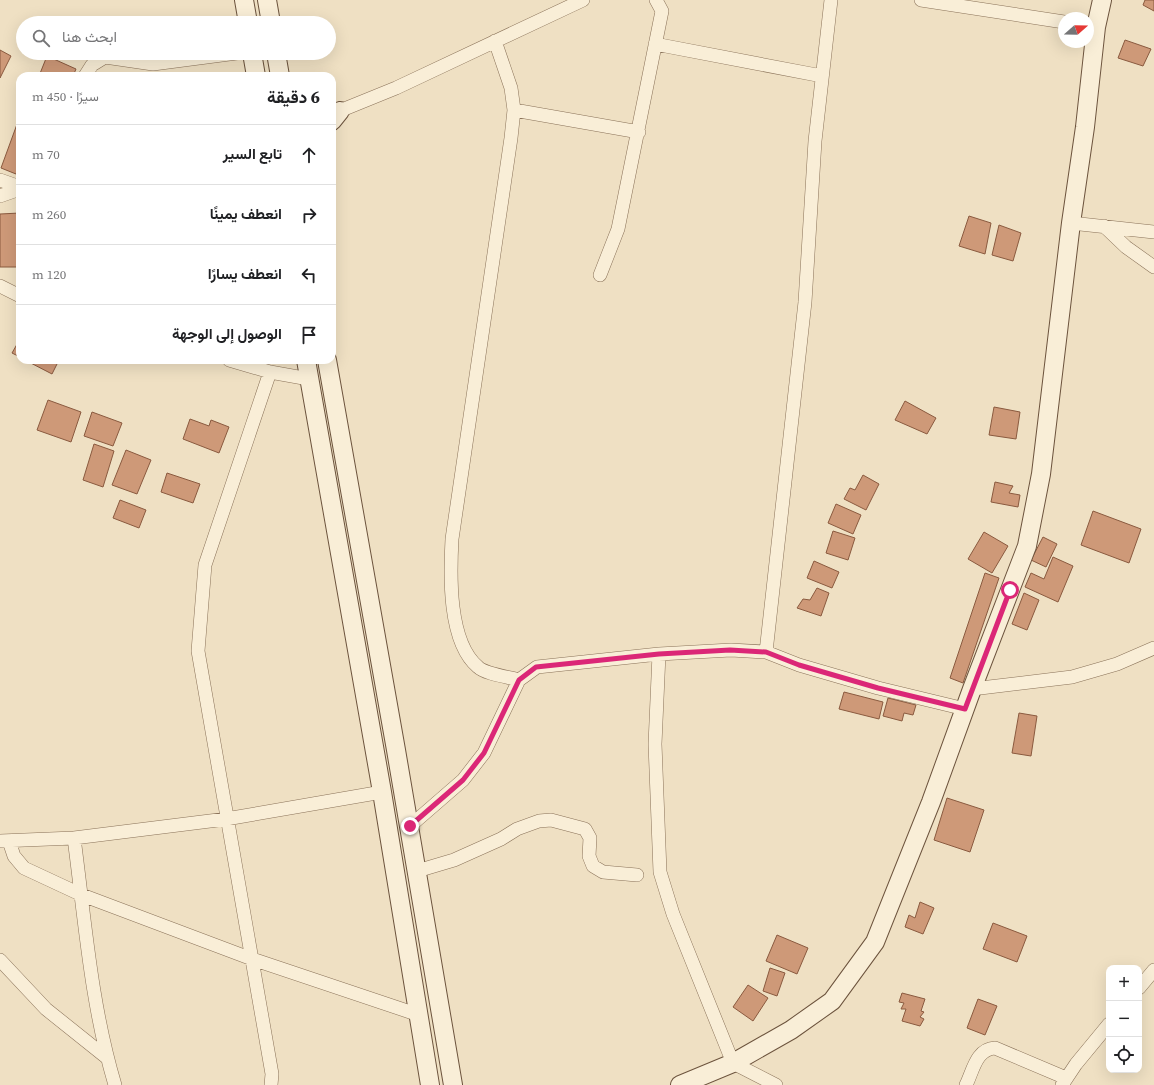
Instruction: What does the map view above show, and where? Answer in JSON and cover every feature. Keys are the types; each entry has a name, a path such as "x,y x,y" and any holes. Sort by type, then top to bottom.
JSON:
{"main road":[{"path":"244,0 247,16"},
{"path":"268,0 270,16"},
{"path":"1094,21 1102,0"},
{"path":"680,1085 733,1063 791,1030 832,1001 875,942 931,802 972,689 1027,546 1041,474 1071,223 1085,128 1090,48"},
{"path":"253,60 255,72"},
{"path":"277,60 279,72"},
{"path":"307,364 382,792 430,1085"},
{"path":"328,364 410,826 453,1085"}],"street":[{"path":"336,115 583,0"},
{"path":"766,652 805,302 815,141 831,0"},
{"path":"921,0 1058,21"},
{"path":"600,274 618,228 639,132 661,4"},
{"path":"495,41 509,83 514,110 452,539 450,581 455,618 466,655 479,669 519,680"},
{"path":"655,44 822,76"},
{"path":"88,72 92,65 100,60"},
{"path":"126,60 153,64 184,60"},
{"path":"514,110 639,132"},
{"path":"0,180 16,186"},
{"path":"0,196 16,190"},
{"path":"1071,223 1154,232"},
{"path":"1104,226 1126,247 1154,267"},
{"path":"0,286 16,294"},
{"path":"243,364 270,372 309,379"},
{"path":"270,372 205,565 198,651 226,819 272,1074 272,1085"},
{"path":"972,689 1072,677 1117,664 1154,648"},
{"path":"410,826 463,780 484,753 519,680 536,667 659,654 730,650 766,652 799,665 864,684 965,709"},
{"path":"659,654 655,744 660,872 674,914 733,1063 776,1085"},
{"path":"382,792 226,819 74,838 5,841 14,856 24,868 82,896 252,959 419,1015"},
{"path":"417,871 454,860 501,839 528,824 551,820 585,829 590,838 589,856 593,866 603,872 637,875"},
{"path":"74,838 94,991 106,1057 115,1085"},
{"path":"0,960 46,1009 106,1057"},
{"path":"1142,984 1154,970"},
{"path":"966,1085 981,1052 987,1048 995,1048 1064,1082 1106,1028"}],"building":[{"path":"1145,0 1154,0 1154,11 1143,5"},
{"path":"1125,40 1151,49 1143,66 1118,58"},
{"path":"0,50 11,56 0,78"},
{"path":"45,60 56,60 76,69 75,72 41,72"},
{"path":"16,127 16,174 1,168"},
{"path":"16,213 16,267 0,267 0,214"},
{"path":"969,216 991,223 985,254 959,246"},
{"path":"999,225 1021,233 1013,261 992,255"},
{"path":"16,346 16,355 12,353"},
{"path":"33,364 57,364 52,374"},
{"path":"48,400 81,412 71,442 37,430"},
{"path":"905,401 936,418 927,434 895,420"},
{"path":"994,407 1020,412 1016,439 989,435"},
{"path":"92,412 122,423 113,446 84,436"},
{"path":"190,419 209,426 211,420 229,427 219,453 183,439"},
{"path":"94,444 114,451 103,487 83,480"},
{"path":"126,450 151,460 137,494 112,485"},
{"path":"167,473 200,484 193,503 161,492"},
{"path":"863,475 879,484 866,510 844,499 850,488 855,490"},
{"path":"995,482 1013,486 1009,493 1020,495 1018,507 991,502"},
{"path":"120,500 146,510 139,528 113,518"},
{"path":"836,504 861,515 853,534 828,523"},
{"path":"1093,511 1141,529 1129,563 1081,545"},
{"path":"833,531 855,538 848,560 826,553"},
{"path":"984,532 1008,546 992,573 968,559"},
{"path":"1043,537 1057,544 1046,567 1031,560"},
{"path":"1053,557 1073,566 1058,602 1025,587 1031,573 1044,579"},
{"path":"814,561 839,572 832,588 807,578"},
{"path":"985,573 999,578 963,683 950,678"},
{"path":"817,588 829,593 821,616 797,608 803,599 810,600"},
{"path":"1024,593 1039,600 1027,630 1012,624"},
{"path":"844,692 883,702 879,719 839,709"},
{"path":"888,698 916,705 913,715 904,713 902,721 883,716"},
{"path":"1019,713 1037,716 1031,756 1012,753"},
{"path":"947,798 984,810 970,852 934,840"},
{"path":"920,902 934,908 923,934 905,927 909,915 915,918"},
{"path":"993,923 1027,936 1017,962 983,949"},
{"path":"777,935 808,948 797,974 766,961"},
{"path":"770,968 785,973 777,996 763,991"},
{"path":"748,985 768,998 753,1021 733,1007"},
{"path":"902,993 925,999 921,1011 924,1012 920,1017 924,1019 920,1026 902,1021 906,1009 901,1009 904,1003 899,1002"},
{"path":"978,999 997,1006 985,1035 967,1028"}],"route":[{"path":"410,826 463,780 484,753 502,719 519,680 536,667 659,654 730,650 766,652 799,665 831,675 965,709 1010,590"}]}
